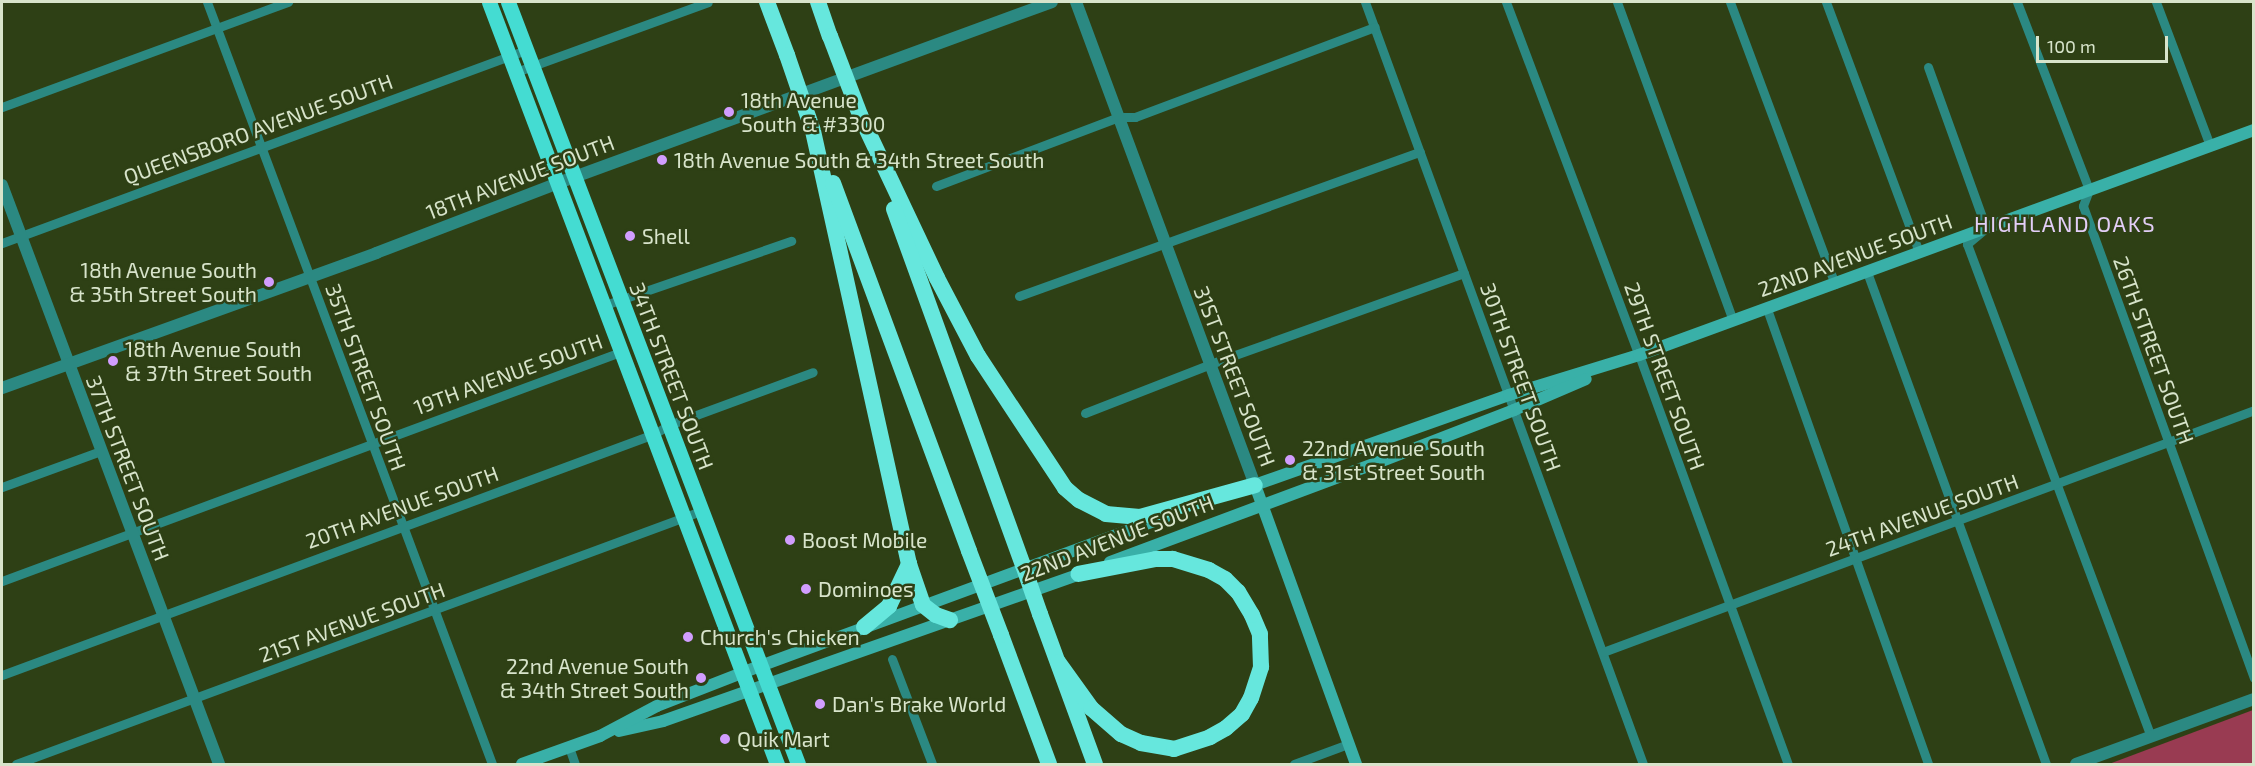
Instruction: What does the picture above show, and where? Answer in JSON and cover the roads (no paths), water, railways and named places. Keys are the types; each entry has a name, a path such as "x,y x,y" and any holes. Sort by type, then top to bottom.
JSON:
{"highway":[{"name":"34TH STREET SOUTH","path":"489,2 744,672 777,765"},
{"name":"34TH STREET SOUTH","path":"508,2 798,765"},
{"path":"767,2 1049,765"},
{"path":"818,2 1095,765"},
{"path":"860,115 937,278 978,356 1065,488 1079,500 1106,514 1140,517 1255,485"},
{"path":"813,131 909,564 923,605 936,615 950,620"},
{"path":"1058,662 1091,708 1121,734 1141,743 1174,749 1210,737 1226,728 1242,714 1251,698 1262,667 1260,634 1252,615 1238,592 1225,579 1209,570 1173,559 1156,559 1078,574"},
{"path":"864,627 889,606 909,564"}],"main road":[{"name":"22ND AVENUE SOUTH","path":"522,765 600,736 663,722 1078,574 1514,410 1639,356 2253,130"},
{"name":"22ND AVENUE SOUTH","path":"600,736 657,706 923,605 1509,395 1639,356"},
{"name":"31ST STREET SOUTH","path":"1255,485 1356,765"}],"street":[{"name":"35TH STREET SOUTH","path":"207,2 492,765"},
{"path":"2,107 288,2"},
{"path":"516,72 708,2"},
{"name":"18TH AVENUE SOUTH","path":"2,388 310,277 574,177 1052,2"},
{"name":"31ST STREET SOUTH","path":"1076,2 1255,485"},
{"name":"30TH STREET SOUTH","path":"1365,2 1643,765"},
{"name":"29TH STREET SOUTH","path":"1506,2 1639,356 1788,765"},
{"path":"1617,2 1733,321"},
{"path":"1730,2 1835,284"},
{"path":"1826,2 1919,252"},
{"name":"26TH STREET SOUTH","path":"2017,2 2089,190 2083,206 2253,678"},
{"path":"2156,2 2210,146"},
{"path":"936,186 1119,117 1136,117 1375,27"},
{"name":"QUEENSBORO AVENUE SOUTH","path":"2,243 526,50"},
{"path":"1928,67 1986,228 1967,244 2151,737"},
{"path":"1019,296 1420,152"},
{"name":"37TH STREET SOUTH","path":"2,185 67,364 219,765"},
{"name":"19TH AVENUE SOUTH","path":"605,305 791,241"},
{"path":"1867,272 2046,765"},
{"path":"1085,413 1209,365 1464,273"},
{"path":"1767,309 1928,765"},
{"name":"19TH AVENUE SOUTH","path":"2,581 622,351"},
{"name":"20TH AVENUE SOUTH","path":"2,675 654,434 669,425 813,372"},
{"name":"24TH AVENUE SOUTH","path":"1603,652 2253,410"},
{"path":"2,487 101,451"},
{"name":"21ST AVENUE SOUTH","path":"16,765 701,511"},
{"path":"892,659 932,765"},
{"path":"2076,765 2253,699"},
{"path":"1294,765 1348,744"},
{"path":"568,747 575,765"}],"place":[{"name":"18th Avenue South & #3300","path":"729,112"},
{"name":"18th Avenue South & 34th Street South","path":"662,160"},
{"name":"Shell","path":"630,236"},
{"name":"18th Avenue South & 35th Street South","path":"269,282"},
{"name":"18th Avenue South & 37th Street South","path":"113,361"},
{"name":"22nd Avenue South & 31st Street South","path":"1290,460"},
{"name":"Boost Mobile","path":"790,540"},
{"name":"Dominoes","path":"806,589"},
{"name":"Church's Chicken","path":"688,637"},
{"name":"22nd Avenue South & 34th Street South","path":"701,678"},
{"name":"Dan's Brake World","path":"820,704"},
{"name":"Quik Mart","path":"725,739"}],"district":[{"name":"HIGHLAND OAKS","path":"2065,224"}]}
